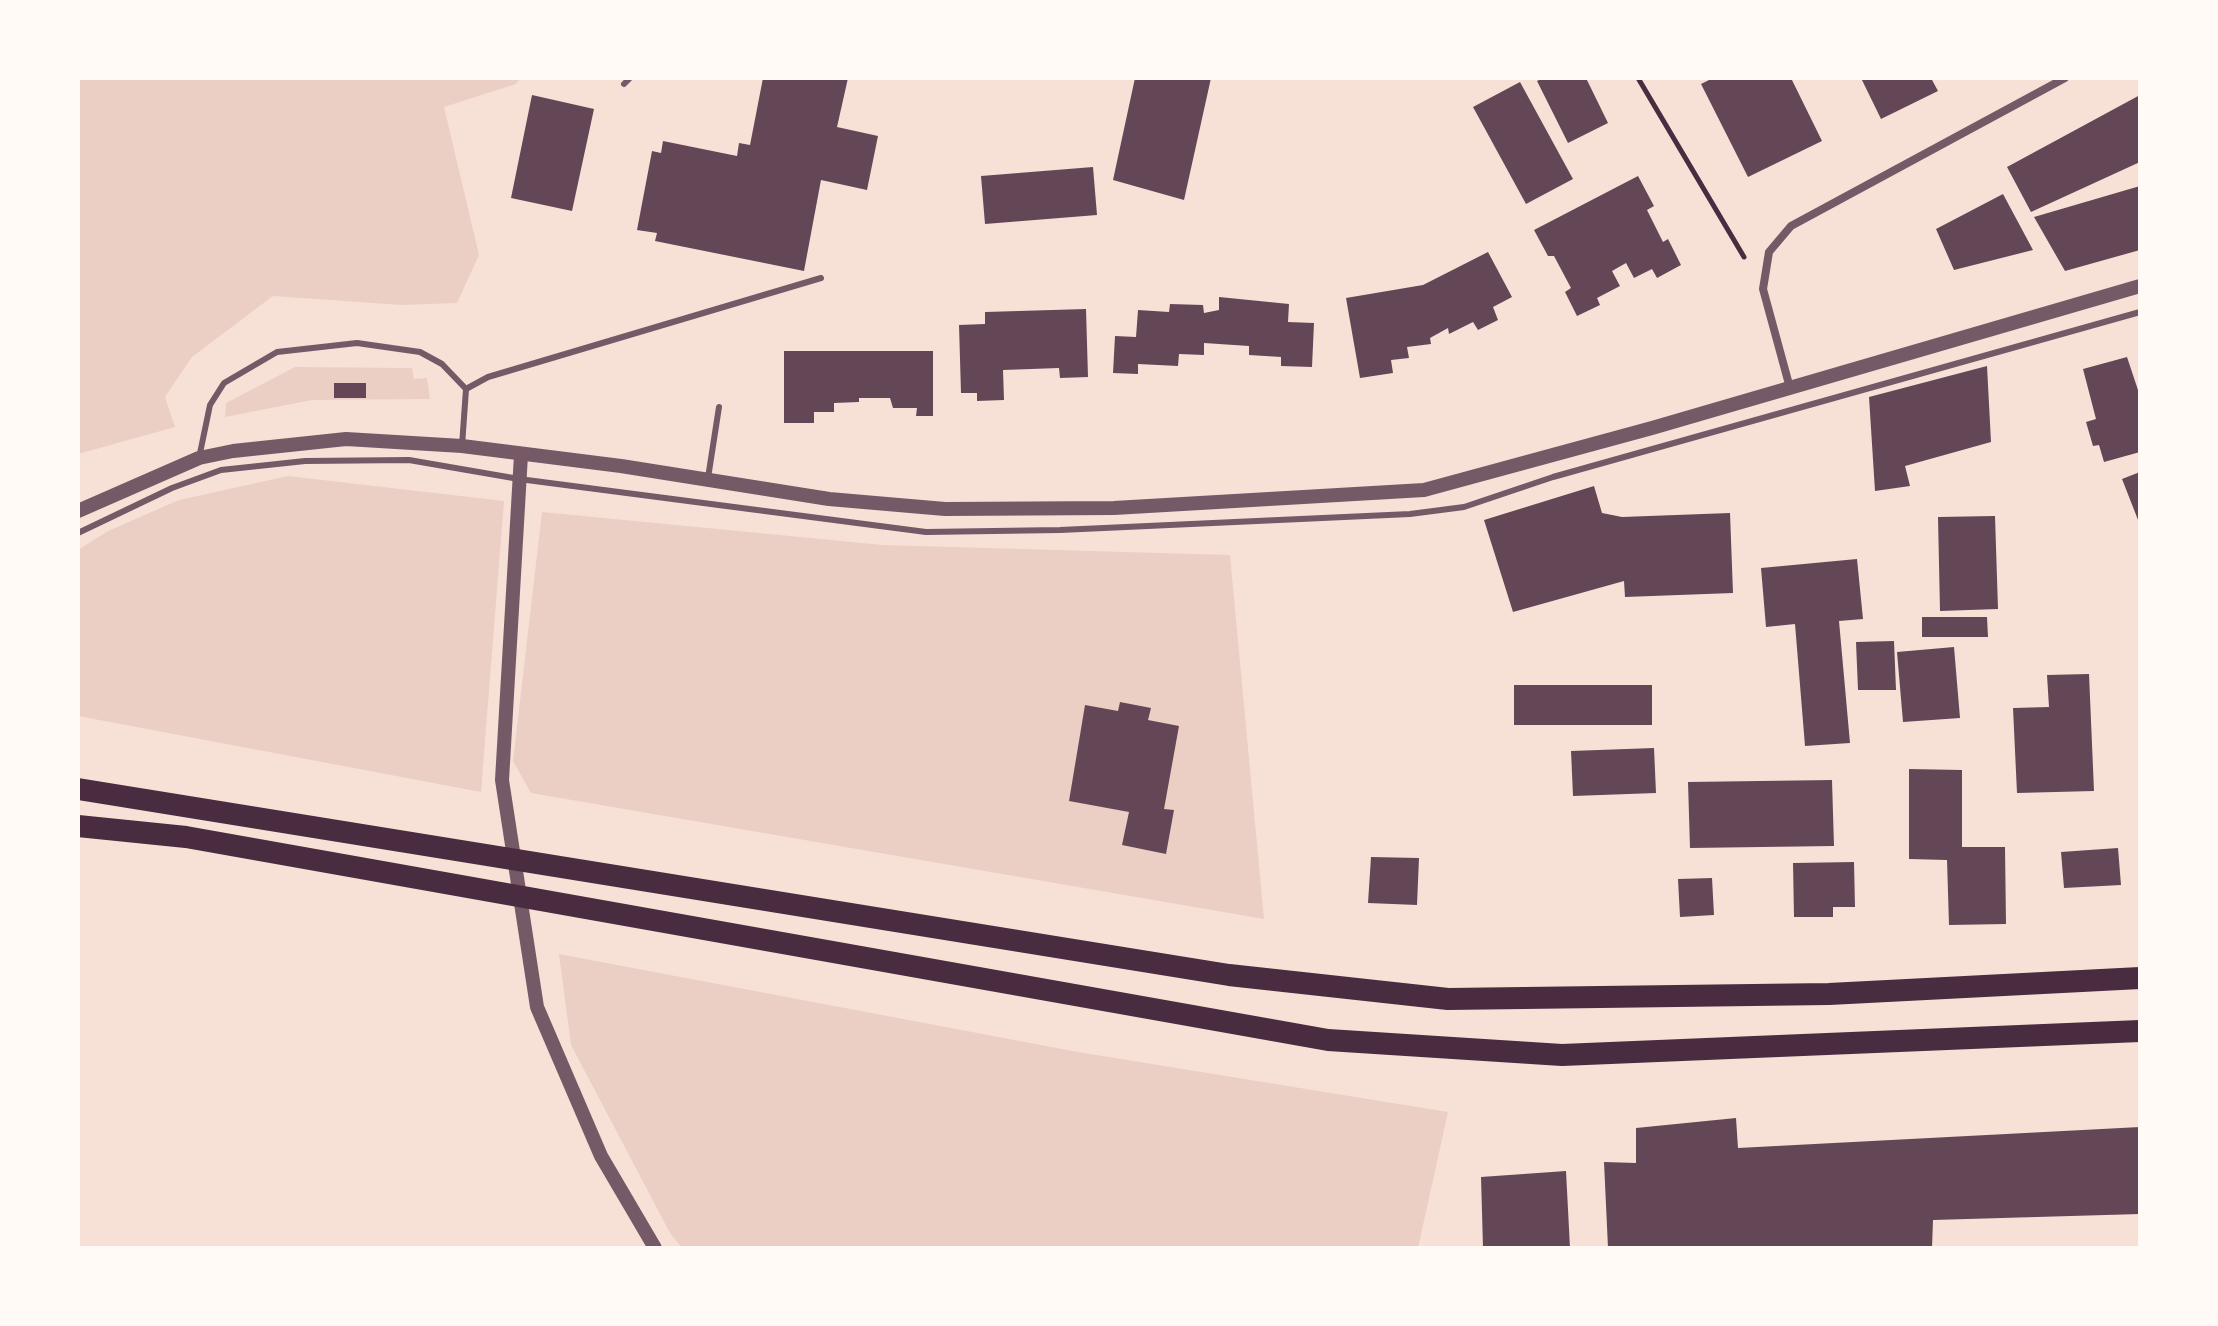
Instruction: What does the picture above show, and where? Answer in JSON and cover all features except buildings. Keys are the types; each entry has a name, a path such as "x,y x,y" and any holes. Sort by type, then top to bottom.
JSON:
{"highway":[{"path":"78,789 1229,975 1448,999 1829,994 2140,978"},
{"path":"78,826 186,837 1328,1040 1562,1055 2140,1031"}],"street":[{"path":"1790,388 1763,289 1769,252 1791,226 2065,78"},
{"path":"78,511 199,458 233,451 346,439 462,446 621,466 829,499 945,509 1114,508 1424,490 2140,286"},
{"path":"521,455 502,780 537,1007 601,1156 655,1248"}],"lane":[{"path":"466,389 488,377 821,278"},
{"path":"78,533 172,488 221,470 305,461 409,460 519,479 926,532 1060,530 1410,514 1464,507 1553,477 2140,312"},
{"path":"199,458 210,405 224,383 277,352 357,343 420,352 442,364 466,389 462,446"},
{"path":"707,482 719,407"}],"path":[{"path":"1638,78 1763,289"}],"shaded area":[{"path":"78,78 521,78 516,84 444,107 479,255 457,303 401,305 273,296 192,357 165,397 175,427 78,454"},
{"path":"295,367 412,368 414,379 427,378 430,399 312,400 225,417 226,403"},
{"path":"288,476 504,501 481,792 78,716 78,550 108,531 179,500"},
{"path":"542,512 883,545 1230,555 1264,919 531,793 513,761"},
{"path":"559,954 1078,1052 1448,1112 1418,1248 682,1248 670,1233 571,1045"}]}
